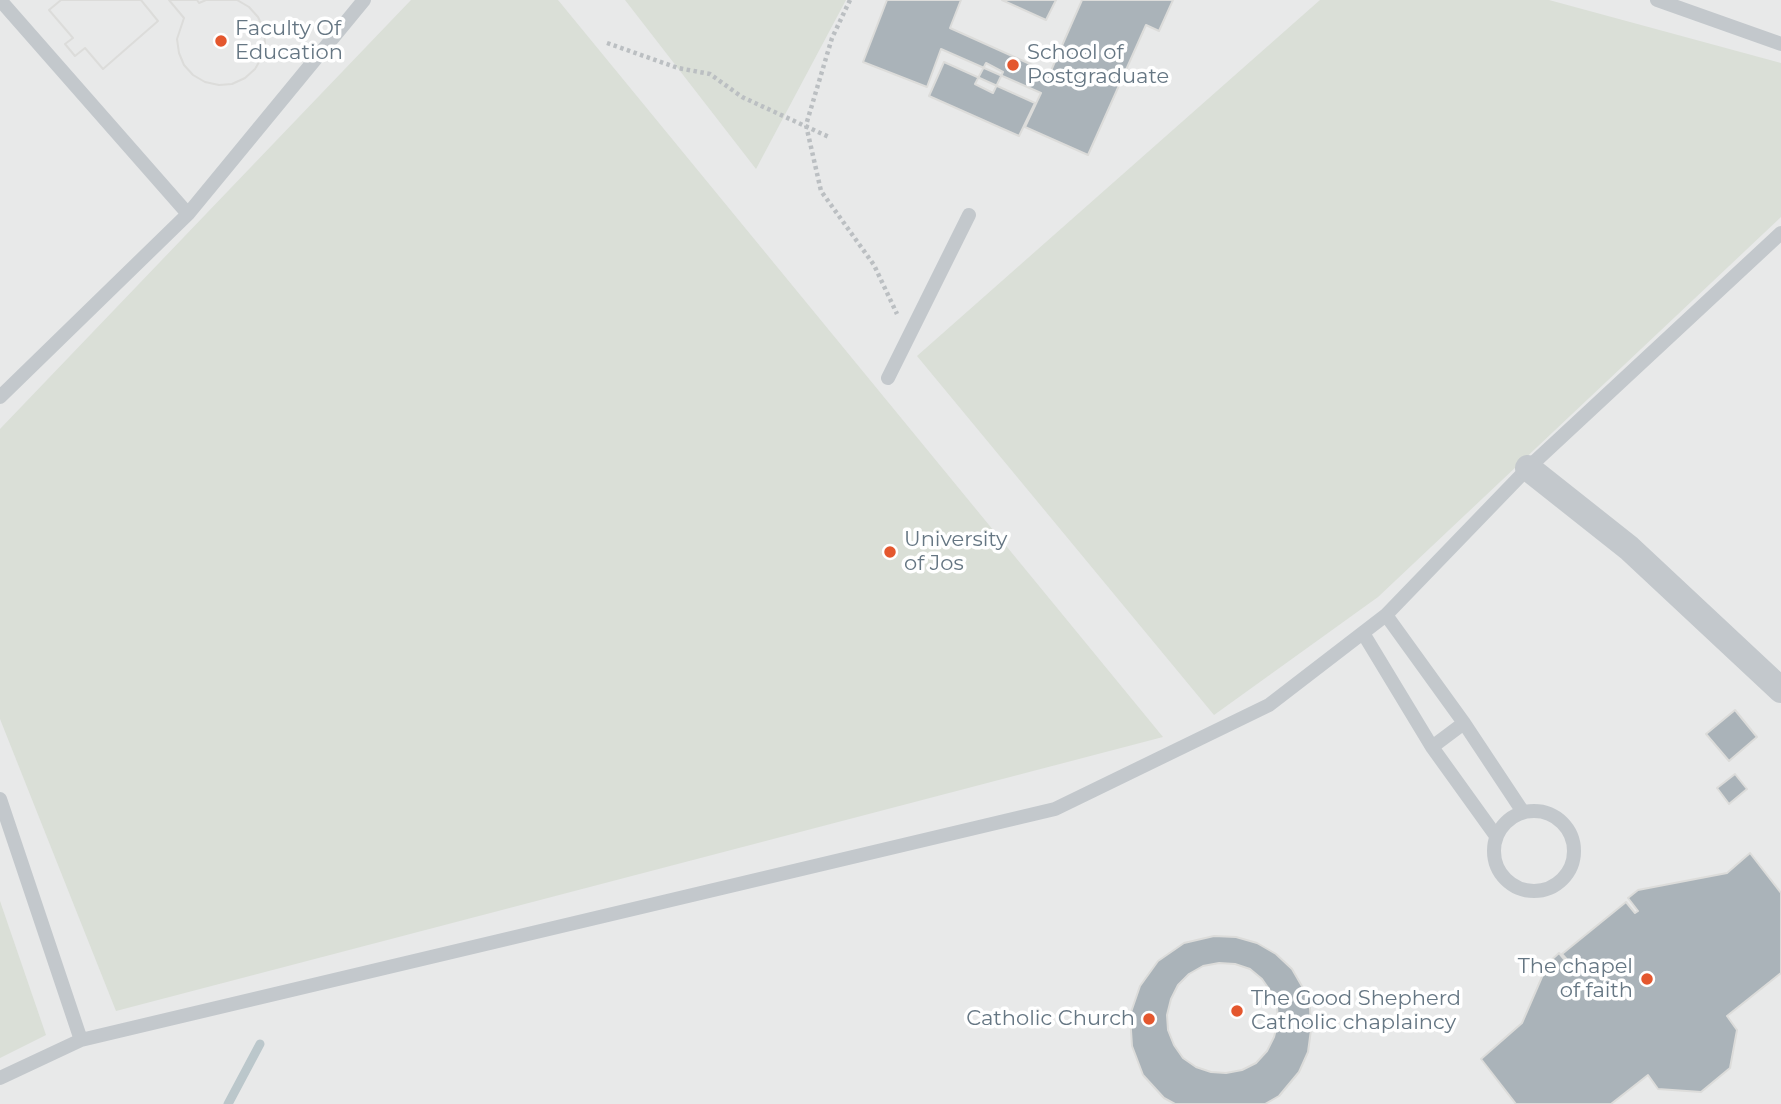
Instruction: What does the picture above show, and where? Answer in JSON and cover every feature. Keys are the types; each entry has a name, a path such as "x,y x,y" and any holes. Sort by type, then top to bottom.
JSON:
{"street":[{"path":"1528,467 1629,548 1781,690"}],"lane":[{"path":"0,397 188,214 364,0"},
{"path":"1657,0 1781,44"},
{"path":"1,3 188,214"},
{"path":"888,378 969,215"},
{"path":"0,1078 81,1040 1055,809 1269,705 1386,615 1528,467 1781,233"},
{"path":"1386,615 1464,723 1523,812"},
{"path":"1363,633 1433,747 1496,836"},
{"path":"1433,747 1464,723"},
{"path":"0,799 81,1040"},
{"path":"1523,812 1547,813 1558,819 1572,838 1574,850 1566,875 1557,883 1532,891 1508,882 1495,861 1496,836 1512,817 1523,812"}],"path":[{"path":"850,0 832,38 806,125 821,191 874,265 908,337"},
{"path":"607,43 678,68 710,74 742,97 829,137"}],"shaded area":[{"name":"University of Jos","path":"0,0 1781,0 1781,1104 0,1104"},
{"path":"411,0 558,0 1163,737 116,1011 0,719 0,429"},
{"path":"625,0 846,0 756,169"},
{"path":"1320,0 1549,0 1781,63 1781,217 1378,597 1214,715 917,356"},
{"path":"0,901 46,1035 0,1058"}],"building":[{"path":"61,0 141,0 158,21 103,69 85,48 75,56 65,44 73,38 49,10"},
{"path":"61,0 141,0 158,21 103,69 85,48 75,56 65,44 73,38 49,10"},
{"name":"Faculty Of Education","path":"169,0 197,0 199,3 206,0 237,0 249,7 264,30 262,57 255,69 232,84 205,82 193,75 184,65 179,53 177,39 184,18"},
{"name":"Faculty Of Education","path":"169,0 197,0 199,3 206,0 237,0 249,7 264,30 262,57 255,69 232,84 205,82 193,75 184,65 179,53 177,39 184,18"},
{"path":"887,0 961,0 950,28 1050,73 1082,0 1173,0 1159,31 1146,25 1088,155 1025,127 1041,93 941,49 927,87 863,62"},
{"path":"1002,0 1056,0 1046,20"},
{"path":"944,62 1035,103 1019,136 929,96"},
{"path":"986,63 1003,72 993,93 975,84"},
{"path":"1735,710 1757,737 1729,761 1706,734"},
{"path":"1735,774 1747,789 1729,804 1717,788"},
{"path":"1750,853 1781,893 1781,973 1727,1016 1737,1030 1730,1068 1701,1092 1658,1089 1648,1075 1611,1104 1516,1104 1481,1059 1522,1023 1548,963 1559,953 1570,963 1562,954 1626,902 1635,913 1638,911 1628,898 1638,890 1727,873"},
{"name":"Catholic Church","path":"1214,936 1236,937 1257,943 1276,954 1292,969 1303,988 1310,1008 1308,1052 1299,1072 1279,1096 1265,1104 1175,1104 1164,1098 1143,1075 1132,1046 1130,1015 1140,986 1158,961 1184,943","holes":["1235,964 1250,969 1262,979 1277,1006 1278,1022 1267,1051 1256,1063 1242,1070 1211,1072 1196,1067 1183,1058 1168,1030 1167,1015 1178,985 1189,974 1203,966"]}],"waterway":[{"path":"228,1104 260,1044"}],"place":[{"name":"Faculty Of Education","path":"221,41"},
{"name":"School of Postgraduate","path":"1013,65"},
{"name":"University of Jos","path":"890,552"},
{"name":"The chapel of faith","path":"1647,979"},
{"name":"The Good Shepherd Catholic chaplaincy","path":"1237,1011"},
{"name":"Catholic Church","path":"1149,1019"}]}
